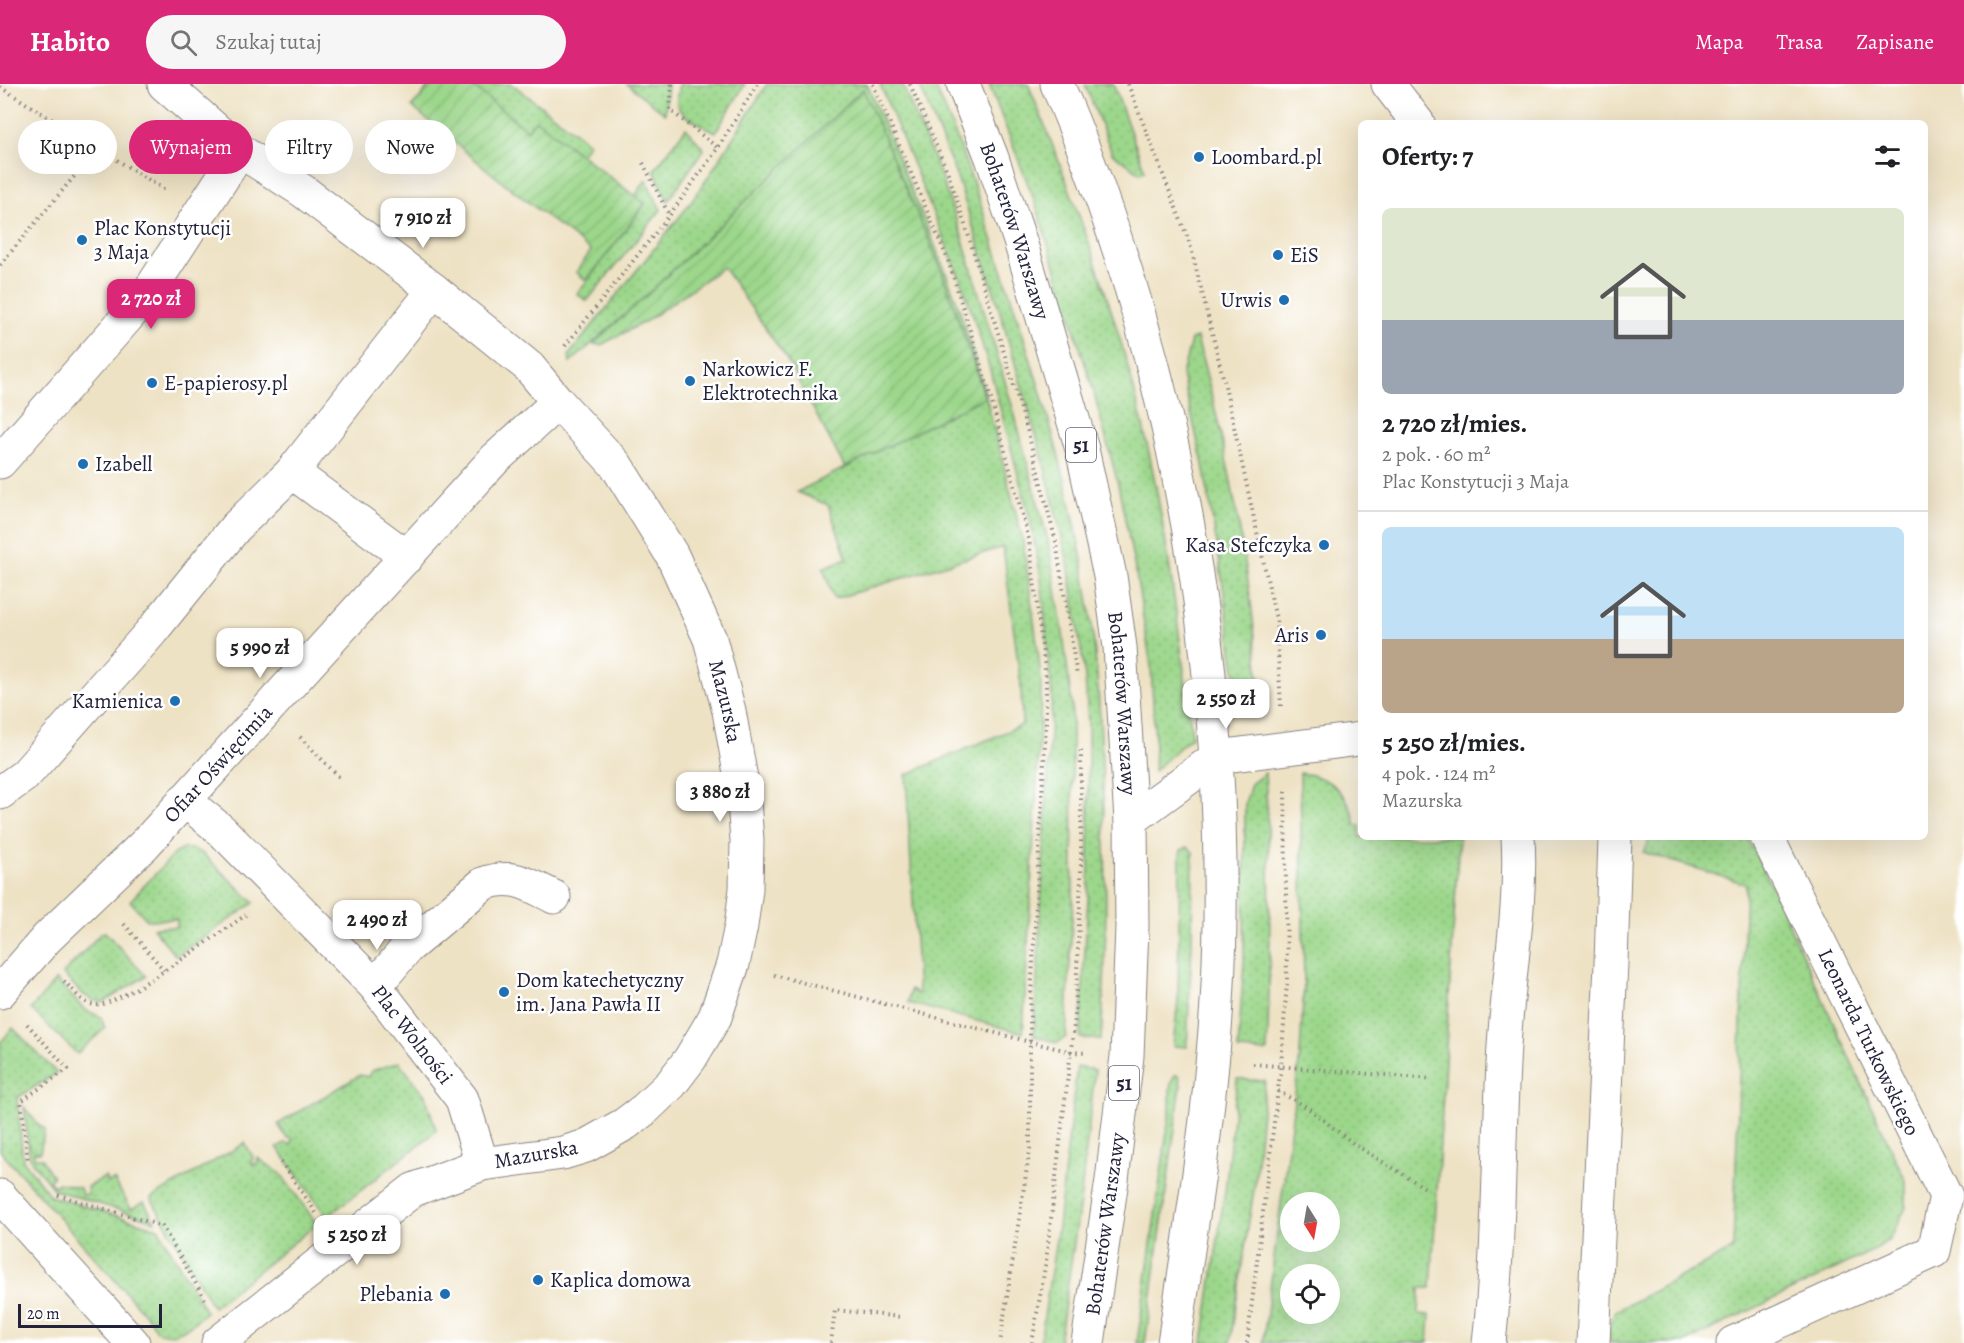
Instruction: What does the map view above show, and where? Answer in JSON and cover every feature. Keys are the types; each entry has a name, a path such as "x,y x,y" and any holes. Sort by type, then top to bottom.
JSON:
{"street":[{"path":"164,84 205,120"},
{"name":"Bohaterów Warszawy","path":"963,84 992,158 1020,240 1082,449 1103,536 1120,647 1131,820 1132,927 1127,1056 1112,1180 1088,1343"},
{"path":"1057,84 1103,201 1138,311 1161,395 1181,485 1201,604 1217,757 1220,921 1212,1062 1174,1343"},
{"path":"1388,84 1416,120"},
{"name":"Mazurska","path":"218,1343 413,1190 482,1164 571,1151 606,1136 645,1109 670,1084 715,1017 733,964 746,889 747,840 743,790 729,711 710,639 672,555 616,465 529,367 434,290 303,191 253,159"},
{"path":"0,462 146,296 225,174"},
{"path":"0,793 25,775 152,631 235,528 292,472 434,290"},
{"name":"Ofiar Oświęcimia","path":"0,992 47,938 145,844 494,460 558,402"},
{"path":"292,472 407,557"},
{"path":"1131,820 1217,757 1358,739"},
{"name":"Plac Wolności","path":"184,800 221,830 375,986 462,1098 482,1164"},
{"path":"1489,1343 1496,1282 1504,1047 1520,870 1518,840"},
{"path":"1593,1343 1611,975 1615,840"},
{"name":"Leonarda Turkowskiego","path":"1733,1343 1934,1251 1946,1196 1768,840"},
{"path":"375,986 407,948 483,884 494,880 514,879 554,897"},
{"path":"0,1196 133,1343"}],"path":[{"path":"672,84 670,110 717,148"},
{"path":"562,349 669,216 717,148 757,84"},
{"path":"873,84 948,260 988,388 1031,550 1042,632 1046,690 1030,1042 1030,1148 1000,1343"},
{"path":"910,84 948,173 1027,429 1056,542 1077,680"},
{"path":"0,87 53,120"},
{"path":"117,160 168,192"},
{"path":"643,163 669,216"},
{"path":"0,265 76,174"},
{"path":"293,730 339,777"},
{"path":"1032,1343 1046,1261 1072,1052 1080,925 1081,735"},
{"path":"57,974 83,1000 89,1004 103,1005 112,1002 164,970 254,909"},
{"path":"121,920 164,970"},
{"path":"733,964 1072,1052 1127,1056"},
{"path":"26,1023 68,1069 21,1101 26,1159 32,1168"},
{"path":"1212,1062 1281,1065 1431,1079"},
{"path":"1278,1091 1308,1108 1354,1144 1425,1188"},
{"path":"281,1161 319,1217"},
{"path":"51,1193 162,1226 208,1305"},
{"path":"831,1343 836,1310 901,1317"}],"green space":[{"path":"431,84 470,84 527,130 536,120 645,204 587,281 576,272 591,251 456,144 456,120 428,120 412,107"},
{"path":"470,84 512,84 589,143 581,155 536,120 527,131"},
{"path":"627,84 668,84 665,114"},
{"path":"679,84 745,84 716,132 688,117 679,109 677,94"},
{"path":"767,84 867,84 943,265 985,393 1023,541 1041,681 1023,1033 908,1003 910,990 918,994 906,774 1022,725 1021,686 1003,547 834,599 823,568 847,558 828,505 797,492 985,397 940,266 863,90 646,296 570,363 569,355 685,210 707,179"},
{"path":"880,84 902,84 939,171 961,233 1014,412 1048,541 1072,706 1073,902 1066,1037 1057,1043 1034,1036 1052,696 1041,577 1030,519 973,315"},
{"path":"919,84 934,84 974,185 1042,397 1079,546 1093,634 1101,737 1106,914 1101,1040 1080,1038 1089,880 1088,723 1085,677 1068,563 1042,456 998,305 958,180"},
{"path":"989,84 1028,84 1100,276 1141,419 1170,567 1192,736 1154,771 1155,741 1151,666 1118,484 1094,393 1036,205"},
{"path":"1085,84 1113,84 1145,171 1140,173 1112,153"},
{"path":"863,89 940,266 985,397 845,468 786,358 723,267 646,321 601,345 592,344 646,296"},
{"path":"686,128 704,149 668,201 654,170"},
{"path":"646,180 661,210 587,301 577,294 645,204 635,196"},
{"path":"1197,338 1220,430 1239,523 1253,617 1261,711 1245,697 1235,671 1203,464 1182,375 1191,340"},
{"path":"1265,773 1270,912 1267,1052 1238,1050 1244,961 1245,804 1251,784"},
{"path":"1300,773 1321,778 1344,796 1356,825 1358,825 1358,840 1459,840 1431,1288 1420,1288 1419,1314 1430,1315 1428,1343 1263,1343 1280,1211 1280,1252 1340,1252 1340,1192 1282,1192 1300,1055 1304,982"},
{"path":"1647,840 1748,840 1906,1182 1906,1206 1889,1240 1872,1251 1684,1343 1610,1343 1609,1326 1614,1312 1733,1249 1746,884 1643,852 1648,843"},
{"path":"1188,847 1193,852 1187,1047 1173,1046 1178,1001 1180,854 1181,850"},
{"path":"183,849 192,849 203,854 254,903 176,956 153,928 177,927 177,919 147,920 130,901 174,854"},
{"path":"105,932 146,976 104,1002 98,1002 87,997 63,974 101,933"},
{"path":"56,980 85,1010 101,1017 105,1028 77,1054 31,1009"},
{"path":"13,1028 57,1073 17,1098 23,1160 50,1196 158,1228 206,1312 189,1327 171,1334 156,1331 151,1321 0,1151 0,1043"},
{"path":"399,1062 425,1095 436,1129 434,1133 327,1217 277,1147 285,1143 291,1145 293,1139 286,1137 278,1124 360,1075 368,1077 371,1071"},
{"path":"1077,1067 1095,1070 1080,1203 1059,1343 1040,1343 1058,1226"},
{"path":"1175,1075 1179,1075 1181,1085 1145,1343 1137,1343 1170,1110 1170,1087"},
{"path":"1237,1079 1265,1081 1255,1183 1230,1343 1203,1343 1226,1183"},
{"path":"24,1107 39,1126 45,1129 40,1152 34,1152 34,1158 41,1158 53,1177 49,1181 54,1186 59,1183 80,1188 82,1195 88,1194 87,1187 105,1177 108,1183 114,1180 131,1209 144,1202 155,1221 54,1190 30,1159"},
{"path":"245,1143 253,1157 252,1164 257,1164 258,1158 281,1174 317,1224 213,1307 151,1198"}],"place":[{"name":"Loombard.pl","path":"1199,157"},
{"name":"Plac Konstytucji 3 Maja","path":"82,240"},
{"name":"EiS","path":"1278,255"},
{"name":"Urwis","path":"1284,300"},
{"name":"Narkowicz F. Elektrotechnika","path":"690,381"},
{"name":"E-papierosy.pl","path":"152,383"},
{"name":"Izabell","path":"83,464"},
{"name":"Kasa Stefczyka","path":"1324,545"},
{"name":"Aris","path":"1321,635"},
{"name":"Kamienica","path":"175,701"},
{"name":"Dom katechetyczny im. Jana Pawła II","path":"504,992"},
{"name":"Kaplica domowa","path":"538,1280"},
{"name":"Plebania","path":"445,1294"}]}
